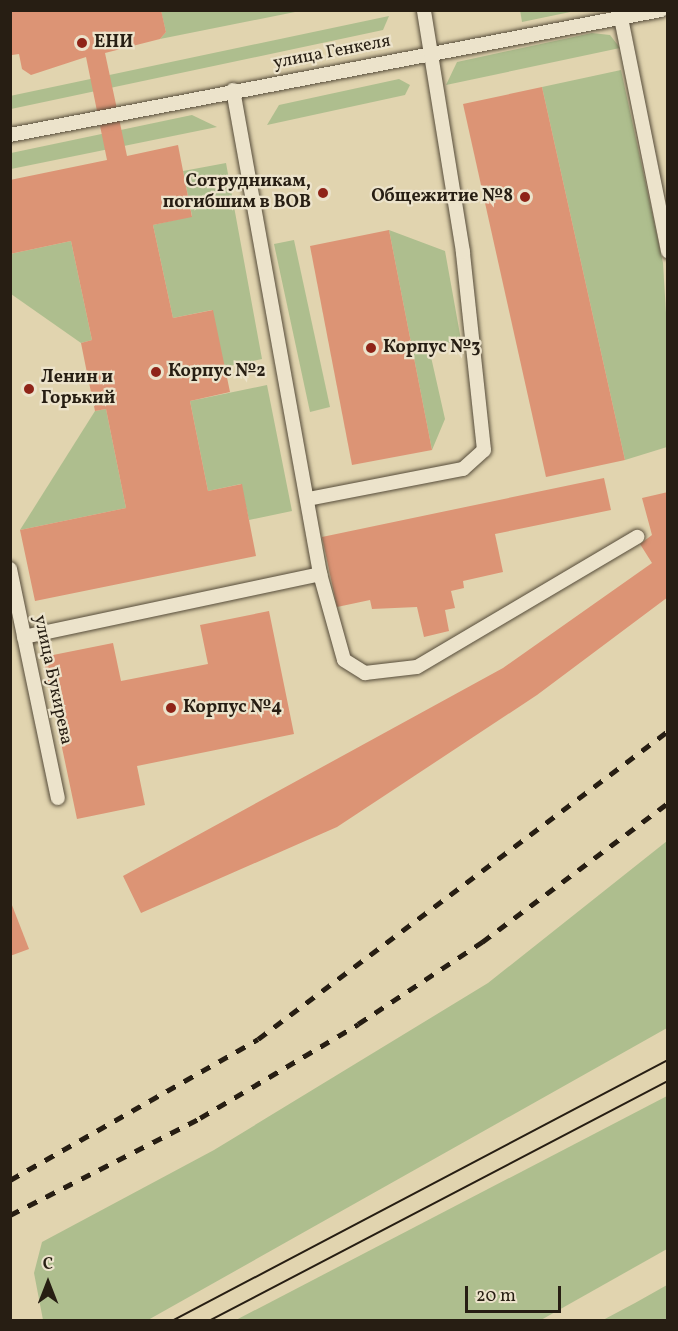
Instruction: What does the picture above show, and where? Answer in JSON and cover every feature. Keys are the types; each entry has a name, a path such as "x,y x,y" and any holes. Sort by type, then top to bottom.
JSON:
{"lane":[{"path":"308,499 464,469 484,450 463,252 424,10"},
{"name":"улица Генкеля","path":"10,135 233,90 661,10"},
{"path":"621,18 668,251"},
{"path":"233,90 320,574 344,660 365,673 384,675 417,668 637,537"},
{"name":"улица Букирева","path":"10,569 58,798"},
{"path":"24,637 320,574"}],"green space":[{"path":"520,10 575,10 575,11 522,22"},
{"path":"161,11 300,11 160,39 166,32"},
{"path":"389,16 383,30 11,109 10,96"},
{"path":"592,33 610,35 620,48 446,85 457,62"},
{"path":"621,70 663,263 668,346 667,447 625,460 542,87"},
{"path":"399,79 410,85 405,95 267,125 279,105"},
{"path":"192,115 217,127 11,169 11,153"},
{"path":"226,163 262,359 224,367 212,310 173,318 153,225 192,216 183,171"},
{"path":"389,230 445,251 461,340 429,348 445,419 432,450"},
{"path":"294,240 330,407 310,412 274,244"},
{"path":"71,241 92,340 81,343 11,294 10,254"},
{"path":"267,385 292,511 249,520 241,484 208,491 190,401"},
{"path":"106,409 126,508 20,530 95,411"},
{"path":"667,841 667,1028 148,1320 43,1320 34,1273 42,1242 214,1150 488,983"},
{"path":"667,1096 667,1249 541,1320 236,1320"},
{"path":"667,1285 667,1320 603,1320 635,1303"}],"building":[{"name":"Корпус №2","path":"10,10 161,10 166,32 160,39 105,53 127,156 178,145 192,217 153,225 173,318 213,310 230,392 190,401 208,491 242,484 256,556 35,601 20,530 126,508 106,409 95,411 88,378 81,343 92,340 71,241 10,254 10,180 107,160 86,57 31,75 22,69 19,54 12,55"},
{"name":"Общежитие №8","path":"542,87 625,460 546,477 463,104"},
{"name":"Корпус №3","path":"389,230 432,450 352,465 310,246"},
{"path":"604,478 611,510 495,534 503,572 463,581 464,588 451,591 455,608 445,610 449,631 424,637 417,607 372,609 370,600 337,607 322,537"},
{"path":"668,492 668,597 537,695 337,827 141,913 123,876 503,668 652,563 640,544 652,535 642,498"},
{"name":"Корпус №4","path":"269,611 294,734 137,766 145,805 77,819 43,657 113,643 121,681 208,664 200,625"},
{"path":"10,900 29,949 10,956"}],"tram line":[{"path":"174,1320 668,1060"},
{"path":"211,1320 668,1081"}],"railway":[{"path":"10,1180 258,1039 668,731"},
{"path":"10,1215 200,1118 358,1024 482,942 668,803"}],"place":[{"name":"ЕНИ","path":"82,43"},
{"name":"Сотрудникам, погибшим в ВОВ","path":"323,193"},
{"name":"Общежитие №8","path":"525,197"},
{"name":"Корпус №3","path":"371,348"},
{"name":"Корпус №2","path":"156,372"},
{"name":"Ленин и Горький","path":"29,389"},
{"name":"Корпус №4","path":"171,708"}]}
